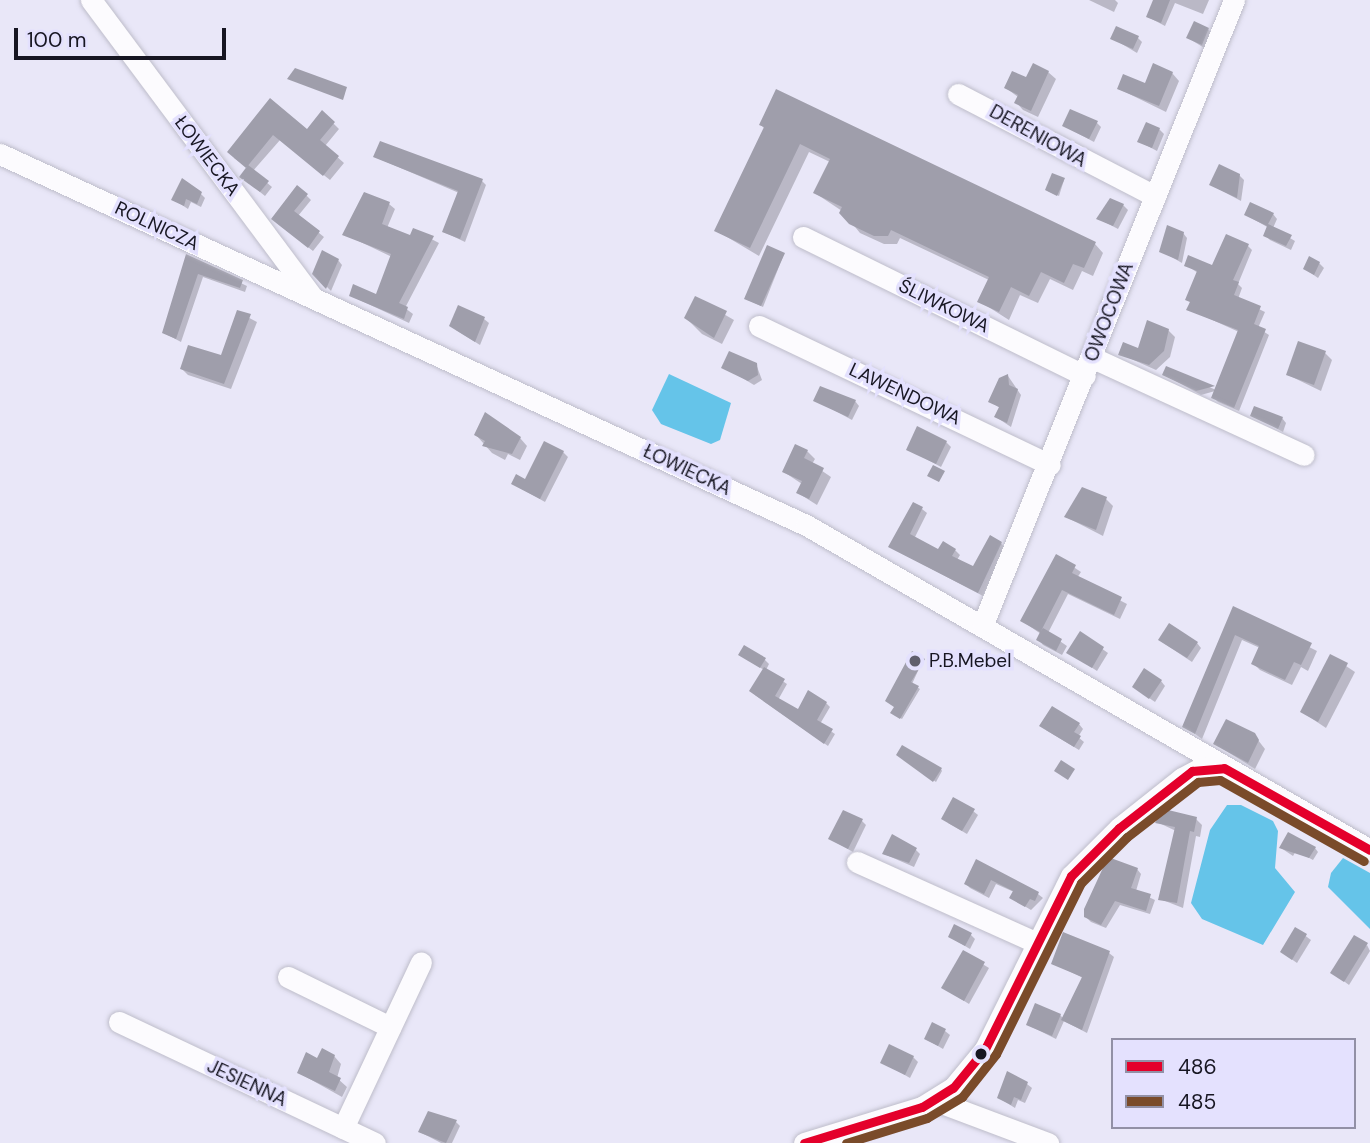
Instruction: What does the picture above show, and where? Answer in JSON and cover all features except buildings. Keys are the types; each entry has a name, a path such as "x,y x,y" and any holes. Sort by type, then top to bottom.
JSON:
{"street":[{"name":"ŁOWIECKA","path":"91,0 313,298 806,525 983,624 1181,745 1370,850"},
{"name":"OWOCOWA","path":"983,624 1050,465 1234,0"},
{"name":"DERENIOWA","path":"958,94 1155,196"},
{"name":"ROLNICZA","path":"0,155 313,298"},
{"name":"ŚLIWKOWA","path":"803,237 1088,366 1304,455"},
{"name":"LAWENDOWA","path":"760,326 1050,465"},
{"path":"1181,745 1186,763 1182,778"},
{"path":"804,1143 936,1101 979,1060 1062,890 1084,861 1182,778 1203,767 1224,768"},
{"path":"857,862 1035,942"},
{"path":"343,1128 421,962"},
{"path":"288,977 390,1027"},
{"name":"JESIENNA","path":"119,1022 375,1143"},
{"path":"936,1101 1048,1143"}],"water":[{"path":"669,374 731,403 720,440 711,444 661,424 652,410"},
{"path":"1227,805 1241,805 1273,821 1278,831 1275,868 1295,892 1263,945 1202,919 1191,903 1210,830"},
{"path":"1343,858 1370,873 1370,929 1328,887 1331,873"}],"transit line":[{"name":"486","path":"804,1143 922,1107 953,1088 985,1049 1071,876 1119,828 1192,771 1224,768 1370,850"},
{"name":"485","path":"846,1143 927,1118 962,1097 996,1054 1081,883 1127,837 1198,782 1220,780 1364,861"}],"place":[{"name":"P.B.Mebel","path":"915,661"}]}
